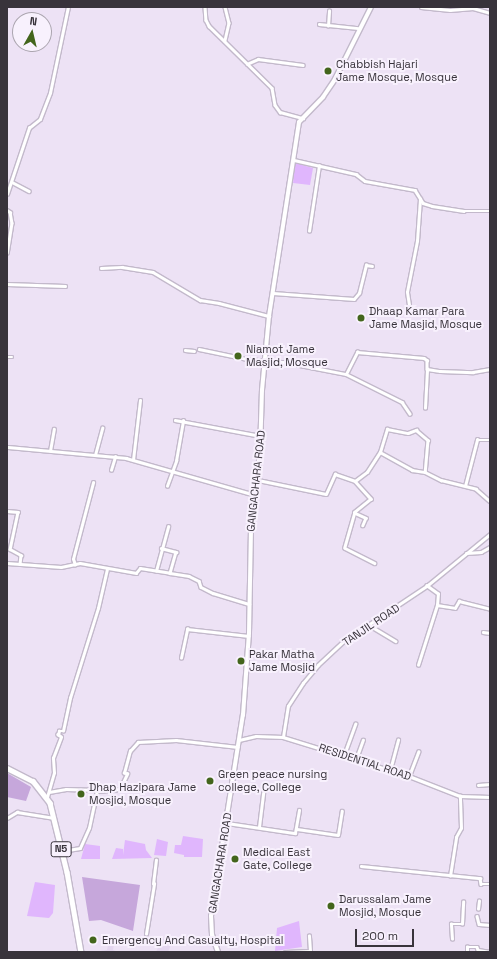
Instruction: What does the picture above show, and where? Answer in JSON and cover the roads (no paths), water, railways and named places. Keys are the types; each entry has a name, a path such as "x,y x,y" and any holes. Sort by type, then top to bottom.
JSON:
{"highway":[{"name":"N5","path":"7,768 33,781 48,794 62,851 81,952"}],"main road":[{"path":"302,118 324,97 335,79 358,28 371,7"},
{"name":"GANGACHARA ROAD","path":"218,952 212,935 212,916 239,740 249,636 251,525 258,480 262,390 266,361 269,316 299,122 302,118"}],"street":[{"path":"7,194 29,128 40,119 50,93 68,7"},
{"path":"205,7 206,20 247,64 272,88 275,105 280,112 302,118"},
{"path":"225,7 229,23 225,41"},
{"path":"421,7 455,10 473,8 490,13"},
{"path":"328,26 329,11"},
{"path":"319,24 358,28"},
{"path":"247,64 258,59 303,65"},
{"path":"294,160 356,174 365,182 415,190 420,199 432,206 449,209 490,211"},
{"path":"309,232 319,166"},
{"path":"12,182 29,191"},
{"path":"409,305 407,292 417,242 420,199"},
{"path":"7,210 10,212 12,223 7,253"},
{"path":"273,293 354,299 359,293 366,265 372,266"},
{"path":"102,268 122,267 153,272 200,300 219,303 269,316"},
{"path":"7,284 65,286"},
{"path":"199,349 346,374 402,402 410,414"},
{"path":"185,350 194,351"},
{"path":"346,374 357,352 424,358 427,360 425,408"},
{"path":"7,356 12,357"},
{"path":"427,369 473,372 490,369"},
{"path":"133,460 140,400"},
{"path":"175,420 261,437"},
{"path":"167,486 173,471 183,421"},
{"path":"96,455 102,428"},
{"path":"355,481 367,472 380,452 388,428 408,433 416,430 428,440 425,472"},
{"path":"50,451 54,429"},
{"path":"466,486 477,440 490,440"},
{"path":"7,447 133,460 227,488 255,494"},
{"path":"380,452 412,470 425,472 441,480 476,489 490,501"},
{"path":"111,470 115,457"},
{"path":"258,480 324,494 336,474 355,481 371,499 355,512 345,548 374,563"},
{"path":"75,565 73,558 93,484"},
{"path":"7,511 18,512 10,549 21,555 20,564"},
{"path":"355,512 366,518 363,525"},
{"path":"156,571 168,527"},
{"name":"TANJIL ROAD","path":"283,737 288,706 303,683 344,641 426,586 490,534"},
{"path":"466,554 481,552 490,547"},
{"path":"162,548 176,552 170,573"},
{"path":"7,563 61,567 80,563 136,573 140,568 189,576 199,581 201,587 213,593 250,604"},
{"path":"48,794 54,773 53,758 61,737 58,735 60,731 63,731 70,698 98,608 107,569"},
{"path":"418,664 438,605 438,594 426,586"},
{"path":"438,605 455,608 459,601 490,609"},
{"path":"369,625 396,641"},
{"path":"181,658 187,629 249,636"},
{"path":"482,632 490,633"},
{"path":"344,755 355,724"},
{"name":"RESIDENTIAL ROAD","path":"239,740 256,736 283,737 410,776 460,796 490,797"},
{"path":"48,794 66,789 116,791 121,787 127,774 124,773 130,751 138,742 176,740 238,747"},
{"path":"356,759 363,740"},
{"path":"390,770 398,740"},
{"path":"410,776 418,752"},
{"path":"478,785 490,784"},
{"path":"62,851 80,848 89,828 97,790"},
{"path":"259,827 263,793"},
{"path":"450,876 456,837 460,828 460,796"},
{"path":"227,823 295,833 297,829 299,810"},
{"path":"297,829 338,835 342,810"},
{"path":"7,818 17,812 53,818"},
{"path":"146,934 154,884 156,860"},
{"path":"361,866 423,871 450,876 480,878 481,884 490,884"},
{"path":"478,901 478,909"},
{"path":"452,939 451,924 462,924 463,902"},
{"path":"477,916 479,924 490,925"},
{"path":"285,952 310,951 309,936"},
{"path":"467,952 467,948 478,947 478,950 490,952"}],"place":[{"name":"Chabbish Hajari Jame Mosque, Mosque","path":"328,71"},
{"name":"Dhaap Kamar Para Jame Masjid, Mosque","path":"361,318"},
{"name":"Niamot Jame Masjid, Mosque","path":"238,356"},
{"name":"Pakar Matha Jame Mosjid","path":"241,661"},
{"name":"Green peace nursing college, College","path":"210,781"},
{"name":"Dhap Hazipara Jame Mosjid, Mosque","path":"81,794"},
{"name":"Medical East Gate, College","path":"235,859"},
{"name":"Darussalam Jame Mosjid, Mosque","path":"331,906"},
{"name":"Emergency And Casualty, Hospital","path":"93,940"}]}
